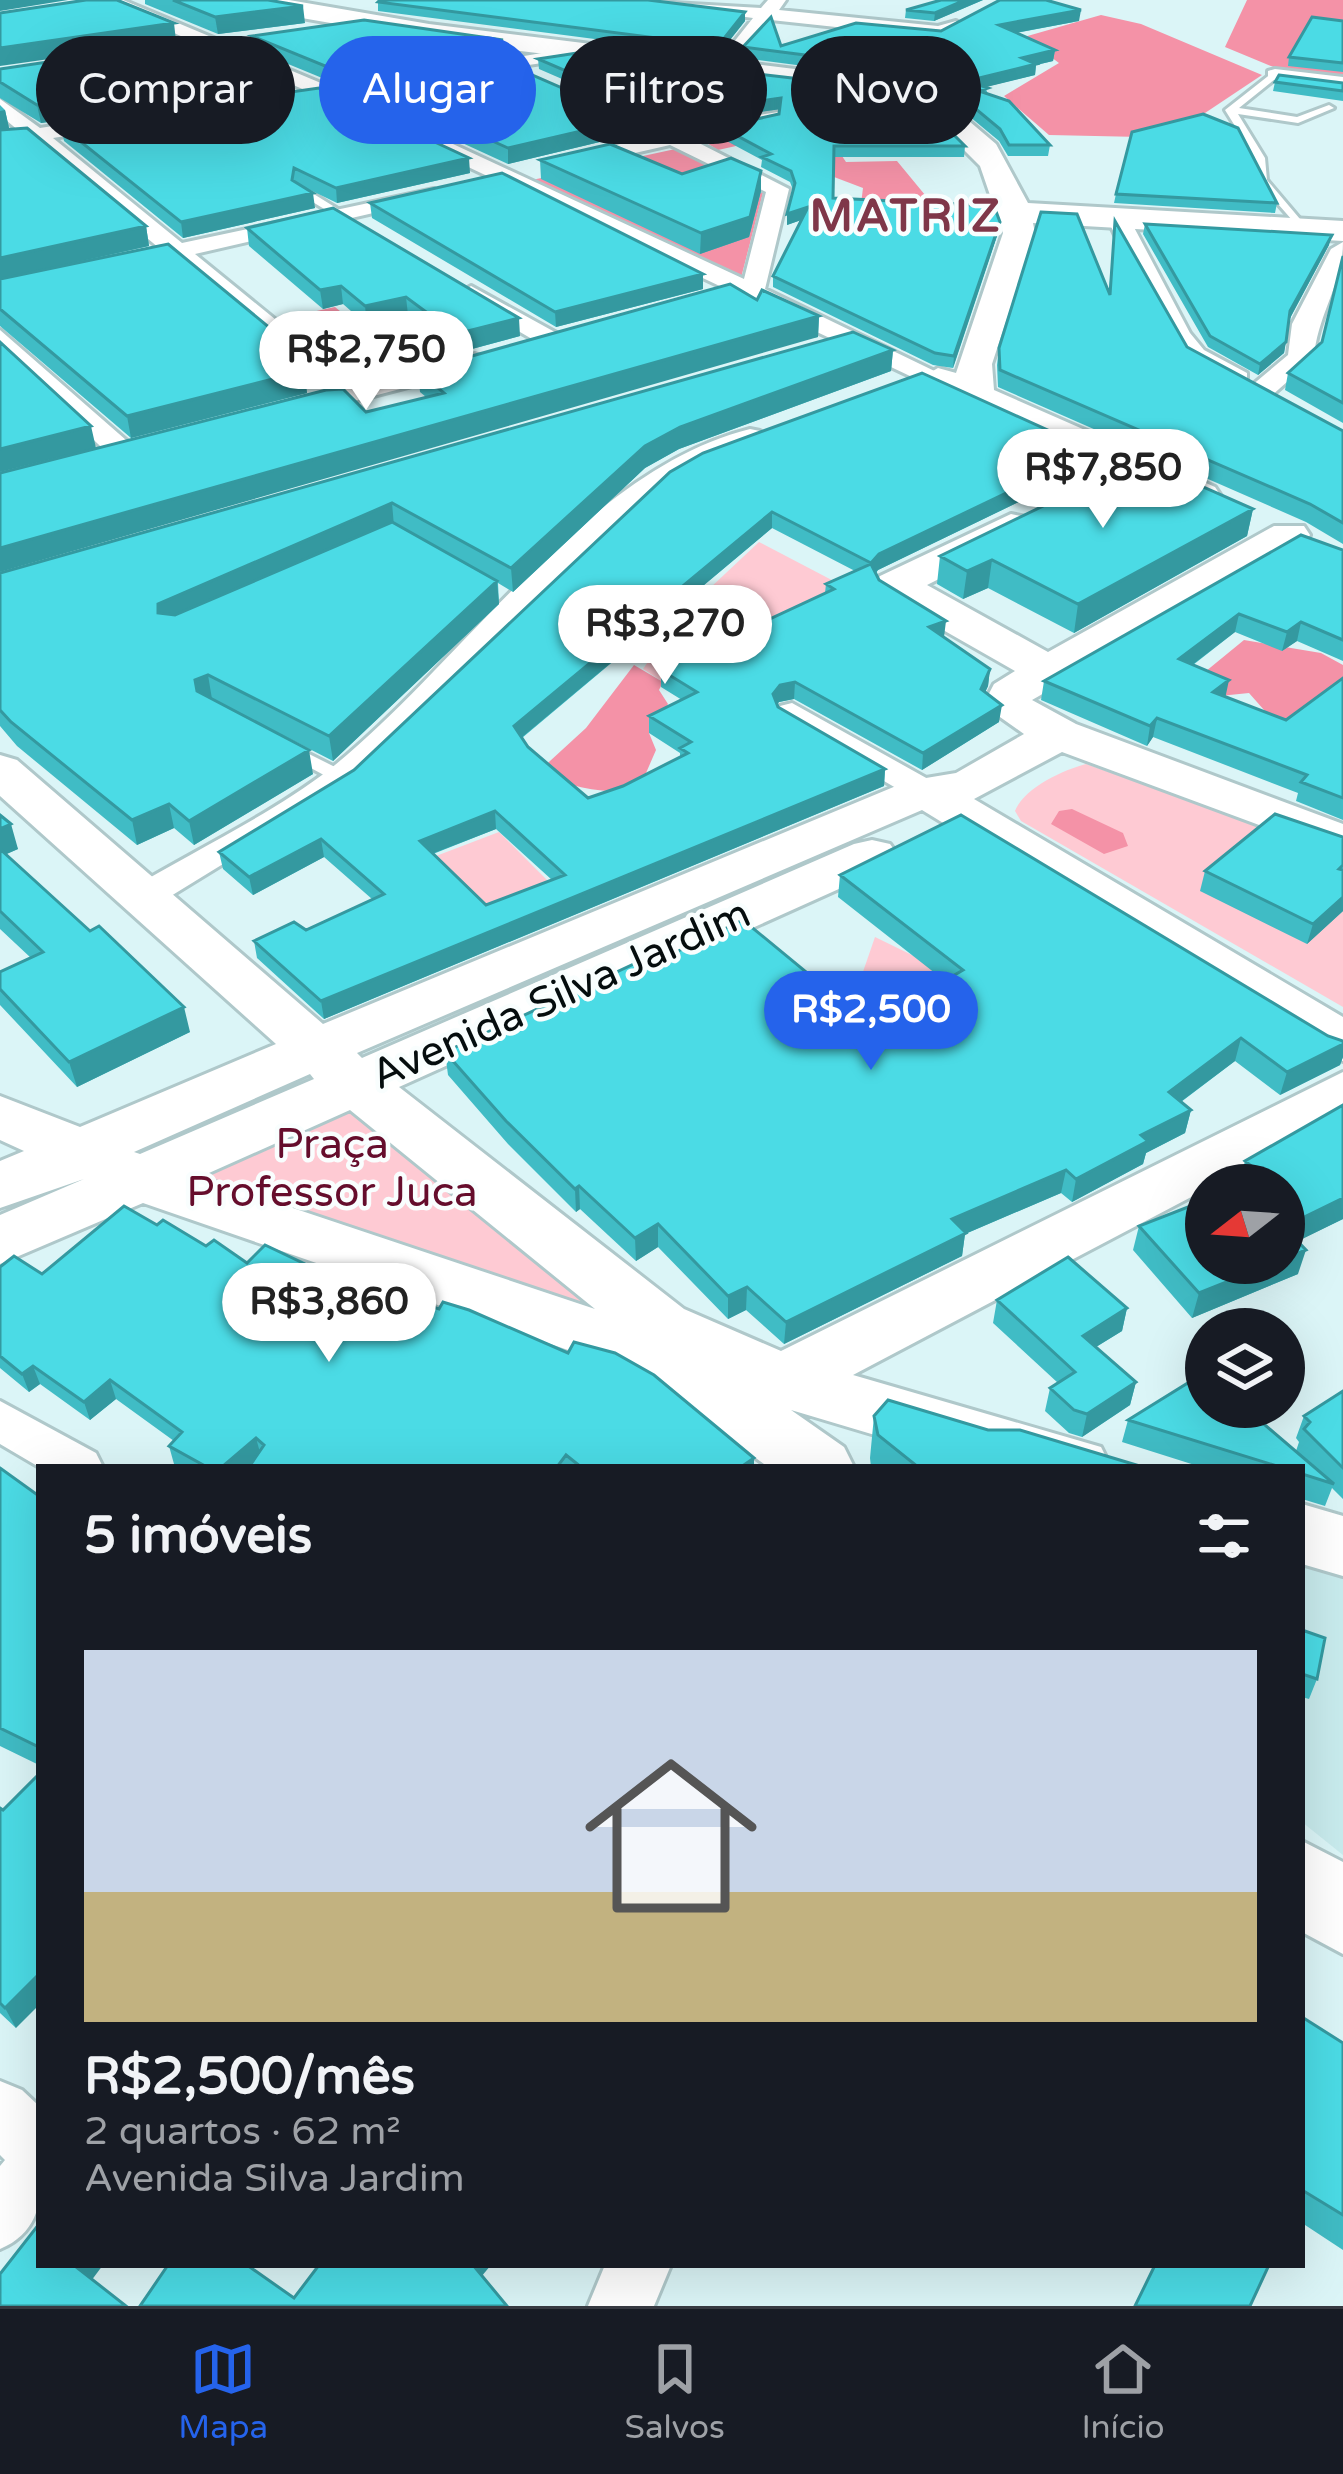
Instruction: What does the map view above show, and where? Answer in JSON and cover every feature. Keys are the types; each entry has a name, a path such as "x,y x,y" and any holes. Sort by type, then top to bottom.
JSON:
{"street":[{"path":"244,0 364,23 560,49"},
{"path":"630,0 772,6 945,31 968,20"},
{"path":"113,2 199,36"},
{"path":"748,36 772,6"},
{"path":"303,32 364,23"},
{"path":"429,32 438,36"},
{"path":"767,74 833,84 946,116 980,142 1017,212 1018,241 953,377"},
{"path":"1274,75 1343,83"},
{"path":"536,79 542,82"},
{"path":"0,140 194,118 319,90"},
{"path":"0,105 350,394"},
{"path":"767,117 771,116"},
{"path":"437,144 850,341 953,377 1133,466 1273,528 1005,699 1010,711 1059,734 1343,842"},
{"path":"90,271 647,144"},
{"path":"686,144 778,189 747,293"},
{"path":"1017,212 1117,216 1332,232 1304,324 1300,358 1271,398 1195,356 1117,216"},
{"path":"340,214 379,237"},
{"path":"260,418 563,339 456,284"},
{"path":"700,302 747,293"},
{"path":"0,338 135,450 82,464"},
{"path":"804,354 850,341"},
{"path":"882,388 953,377"},
{"path":"140,899 341,777 512,601 657,478 691,459 776,428"},
{"path":"1090,488 1133,466"},
{"path":"1047,508 895,584 1048,670"},
{"path":"792,712 952,797 1343,1042"},
{"name":"Avenida Silva Jardim","path":"0,1186 77,1153 335,1067 952,797 1059,734"},
{"path":"0,770 140,899 651,1338"},
{"name":"Avenida Silva Jardim","path":"0,1241 140,1179 335,1067"},
{"path":"769,1400 1343,1092"},
{"path":"0,1115 140,1179 651,1338 769,1400 878,1409 1066,1464"},
{"path":"769,1400 820,1464"},
{"path":"823,1464 832,1434 847,1420 878,1409"},
{"path":"0,1420 75,1464"},
{"path":"1305,1535 1343,1546"},
{"path":"1305,1882 1343,1914"},
{"path":"0,2112 36,2146"},
{"path":"0,2217 36,2172"},
{"path":"621,2306 637,2268"}],"lane":[{"path":"1230,110 1274,75"},
{"path":"1230,110 1298,120 1329,108"},
{"path":"1230,110 1260,158 1262,180 1332,232"},
{"path":"300,190 340,214"},
{"path":"266,737 341,777"}],"shaded area":[{"path":"1247,0 1343,0 1343,79 1288,73 1225,47"},
{"path":"1101,15 1141,24 1262,75 1193,121 1141,137 1049,135 1004,96 1059,63 1024,37"},
{"path":"787,120 791,134 767,139 767,125"},
{"path":"708,144 745,144 718,150"},
{"path":"796,144 828,144 846,162 897,161 930,201 929,211 861,204 863,188 792,161"},
{"path":"680,148 764,189 741,278 532,180"},
{"path":"335,307 362,329 419,341 428,357 346,379 275,320"},
{"path":"1244,640 1321,653 1343,665 1343,711 1279,727 1249,693 1210,697 1189,685"},
{"path":"634,665 663,682 659,690 668,704 649,733 656,750 646,773 664,789 600,790 538,772 586,728"},
{"path":"1072,809 1123,833 1128,846 1104,854 1051,824 1059,811"},
{"path":"1305,1561 1343,1573 1343,1855 1305,1824"}],"green space":[{"path":"759,542 847,588 817,605 801,603 736,646 663,682 643,669 677,619"},
{"path":"1086,764 1343,854 1343,1007 1021,821 1015,811 1027,795 1056,775"},
{"path":"499,832 554,887 492,912 436,856"},
{"path":"875,937 959,978 888,1030 856,992"},
{"name":"Praça Professor Juca","path":"340,1096 624,1330 167,1175"}],"building":[{"path":"117,0 174,23 84,36 36,36 36,43 0,48 0,13"},
{"path":"173,0 268,0 303,6 215,17"},
{"path":"648,0 745,12 726,36 641,36 378,2"},
{"path":"941,0 965,0 935,13 906,10"},
{"path":"1000,0 1046,0 1081,10 999,25 1055,50 1022,58 1036,64 981,78 981,36 814,36 856,23 941,31"},
{"path":"771,17 781,46 791,43 791,53 767,50 767,36 753,36"},
{"path":"1312,17 1343,21 1343,63 1289,57"},
{"path":"364,20 475,36 319,36 319,64 295,54 295,36 252,36"},
{"path":"560,56 560,68 538,59"},
{"path":"36,64 36,104 0,82 0,69"},
{"path":"767,75 791,78 791,144 965,146 834,146 833,198 994,206 1000,222 954,356 935,353 773,276 808,207 787,214 795,183 791,171 762,157 771,154 752,144 767,144 767,117 779,114 781,98 767,100"},
{"path":"1279,75 1343,83 1343,91 1275,82"},
{"path":"536,77 560,87 560,136 536,142"},
{"path":"319,88 319,144 439,144 469,158 336,188 294,168 292,180 313,193 181,222 84,144 295,144 295,91"},
{"path":"981,92 1009,101 1050,145 1009,145 1000,129 981,113"},
{"path":"1203,114 1238,128 1277,203 1116,194 1132,132"},
{"path":"27,128 36,135 36,144 46,144 146,226 0,258 0,130"},
{"path":"610,144 682,174 731,158 761,171 750,217 701,233 540,160"},
{"path":"502,173 703,274 555,312 370,203"},
{"path":"333,208 519,318 456,334 406,297 365,306 341,286 320,290 247,228"},
{"path":"1041,212 1077,214 1110,295 1115,221 1187,347 1343,431 1343,523 1310,504 1000,370 999,348"},
{"path":"1145,224 1332,235 1290,311 1286,342 1260,364 1210,336"},
{"path":"168,244 282,338 269,341 304,371 127,416 0,309 0,279"},
{"path":"1343,256 1343,403 1288,373 1322,342"},
{"path":"730,284 757,300 762,290 819,316 0,548 0,473 326,390 343,389 366,412 444,393 418,371"},
{"path":"853,332 893,350 680,427 645,446 511,568 392,503 158,604 158,613 175,615 392,522 497,581 329,736 208,675 195,680 197,691 309,750 189,821 169,804 132,820 0,710 0,573"},
{"path":"0,342 91,426 0,449"},
{"path":"922,373 1094,451 879,554 871,563 772,512 514,726 528,747 588,798 623,786 688,753 680,748 691,742 649,716 697,692 661,670 834,589 826,584 871,564 879,580 946,621 929,627 990,669 981,689 1002,705 923,753 795,682 780,685 773,694 778,707 885,769 321,1001 254,941 294,922 306,930 384,894 321,839 249,877 219,852 354,770 670,472 703,453","holes":["495,811 565,875 486,905 420,841"]},
{"path":"1140,459 1253,509 1078,604 992,560 967,571 940,556"},
{"path":"1301,535 1343,550 1343,640 1301,622 1287,632 1239,614 1179,659 1229,680 1213,692 1286,720 1343,678 1343,798 1301,782 1307,775 1157,718 1150,726 1044,681"},
{"path":"1275,814 1343,837 1339,869 1343,870 1343,897 1313,924 1205,871"},
{"path":"961,815 1343,1044 1287,1072 1241,1038 1169,1092 1191,1110 1141,1135 1148,1141 1076,1179 1066,1170 952,1219 966,1233 786,1322 747,1287 728,1296 658,1224 635,1238 579,1186 575,1189 445,1052 666,949 672,954 743,920 846,1005 855,1001 877,1020 963,970 840,875"},
{"path":"0,849 90,931 99,926 184,1007 69,1062 0,989 0,972 43,952 0,911"},
{"path":"1343,1105 1343,1198 1305,1217 1305,1164 1245,1161"},
{"path":"124,1206 157,1225 163,1220 206,1246 214,1240 247,1263 265,1245 318,1270 439,1309 443,1302 469,1310 568,1353 574,1342 615,1353 654,1375 754,1458 745,1464 577,1464 566,1455 559,1464 251,1464 264,1445 256,1438 226,1464 202,1464 169,1446 182,1432 110,1380 84,1402 33,1366 22,1374 0,1356 0,1267 14,1256 42,1274"},
{"path":"1185,1208 1185,1277 1139,1226"},
{"path":"1068,1257 1127,1308 1083,1336 1136,1382 1087,1414 1074,1410 1050,1388 1075,1372 997,1300"},
{"path":"1191,1284 1222,1284 1199,1293"},
{"path":"1185,1385 1185,1428 1269,1428 1334,1484 1305,1475 1305,1464 1270,1464 1128,1420"},
{"path":"1343,1391 1343,1468 1304,1429 1310,1422 1305,1415"},
{"path":"888,1400 988,1430 1020,1430 1133,1464 914,1464 878,1435 874,1416"},
{"path":"0,1468 36,1494 36,1746 0,1728"},
{"path":"1305,1631 1325,1638 1317,1679 1305,1675"},
{"path":"36,1777 36,1977 5,2008 0,2003 0,1808"},
{"path":"1305,2019 1343,2043 1343,2215 1305,2192"},
{"path":"36,2228 36,2268 78,2268 126,2306 0,2306 0,2274"},
{"path":"166,2268 251,2268 294,2298 317,2268 475,2268 507,2306 140,2306"},
{"path":"1154,2268 1268,2268 1250,2306 1135,2306"}],"district":[{"name":"MATRIZ","path":"906,215"}]}
